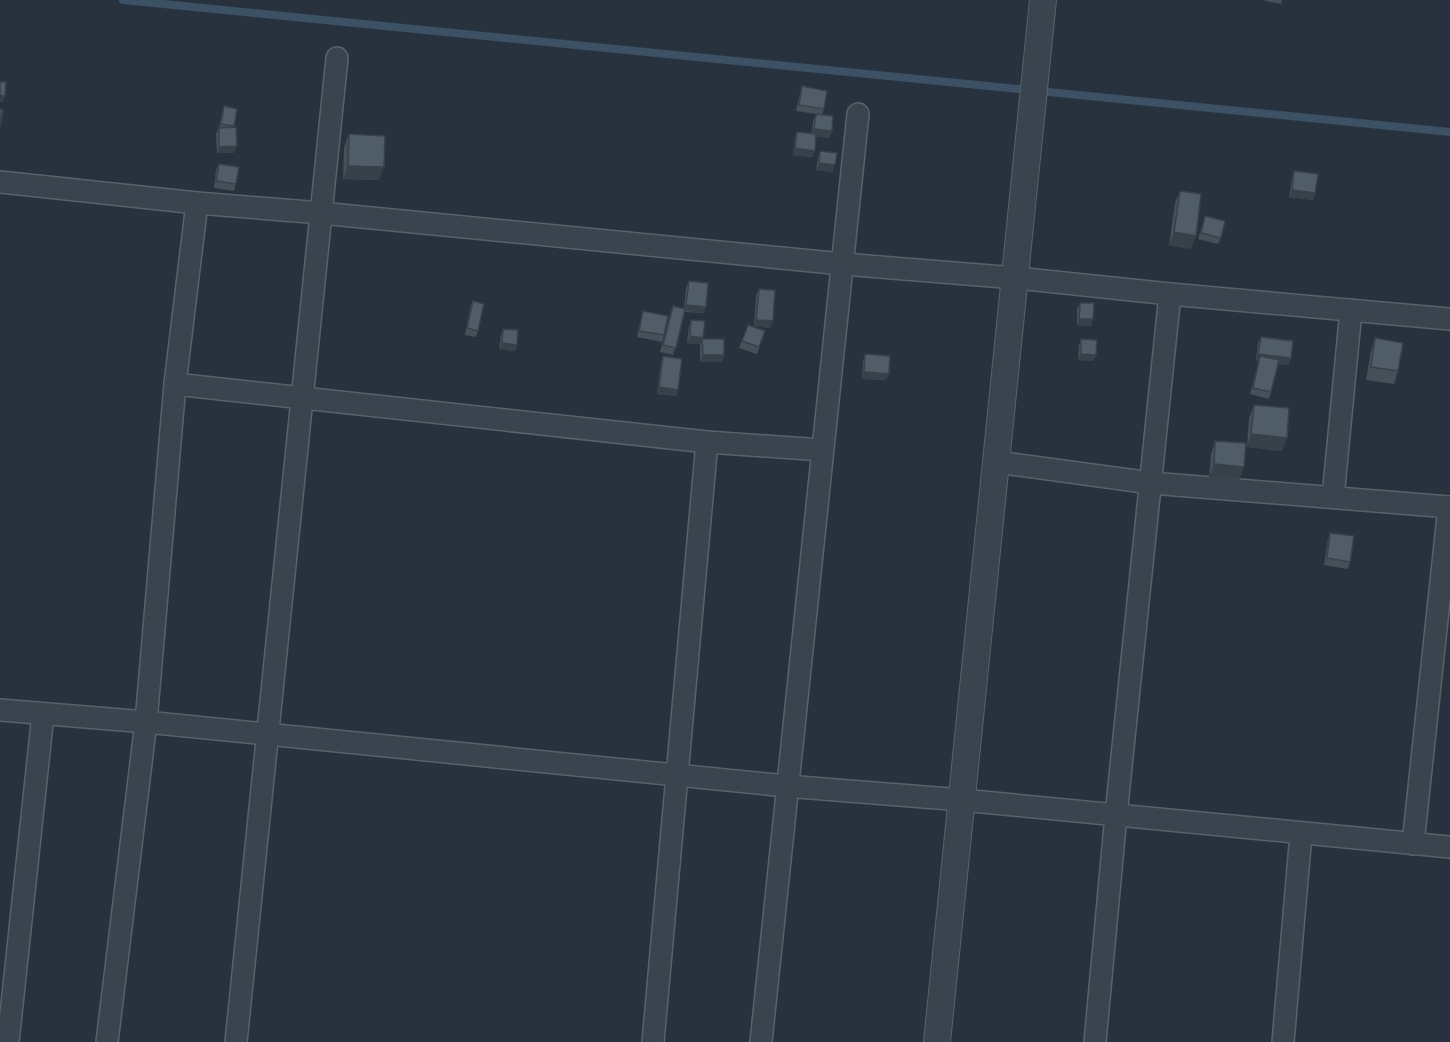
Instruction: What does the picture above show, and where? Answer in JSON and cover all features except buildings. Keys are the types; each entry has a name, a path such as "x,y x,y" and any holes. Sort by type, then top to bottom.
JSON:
{"street":[{"path":"937,1042 1043,0"},
{"path":"236,1042 336,58"},
{"path":"761,1042 858,114"},
{"path":"0,182 197,203 1450,319"},
{"path":"108,1042 146,722 175,384 197,203"},
{"path":"1095,1042 1170,294"},
{"path":"1333,497 1350,310"},
{"path":"175,384 302,396 707,442 822,450"},
{"path":"653,1042 707,442"},
{"path":"997,462 1151,483 1450,507 1413,844"},
{"path":"0,710 1450,847"},
{"path":"5,1040 43,714"},
{"path":"1283,1042 1301,834"}],"waterway":[{"path":"123,0 1450,132"}]}
